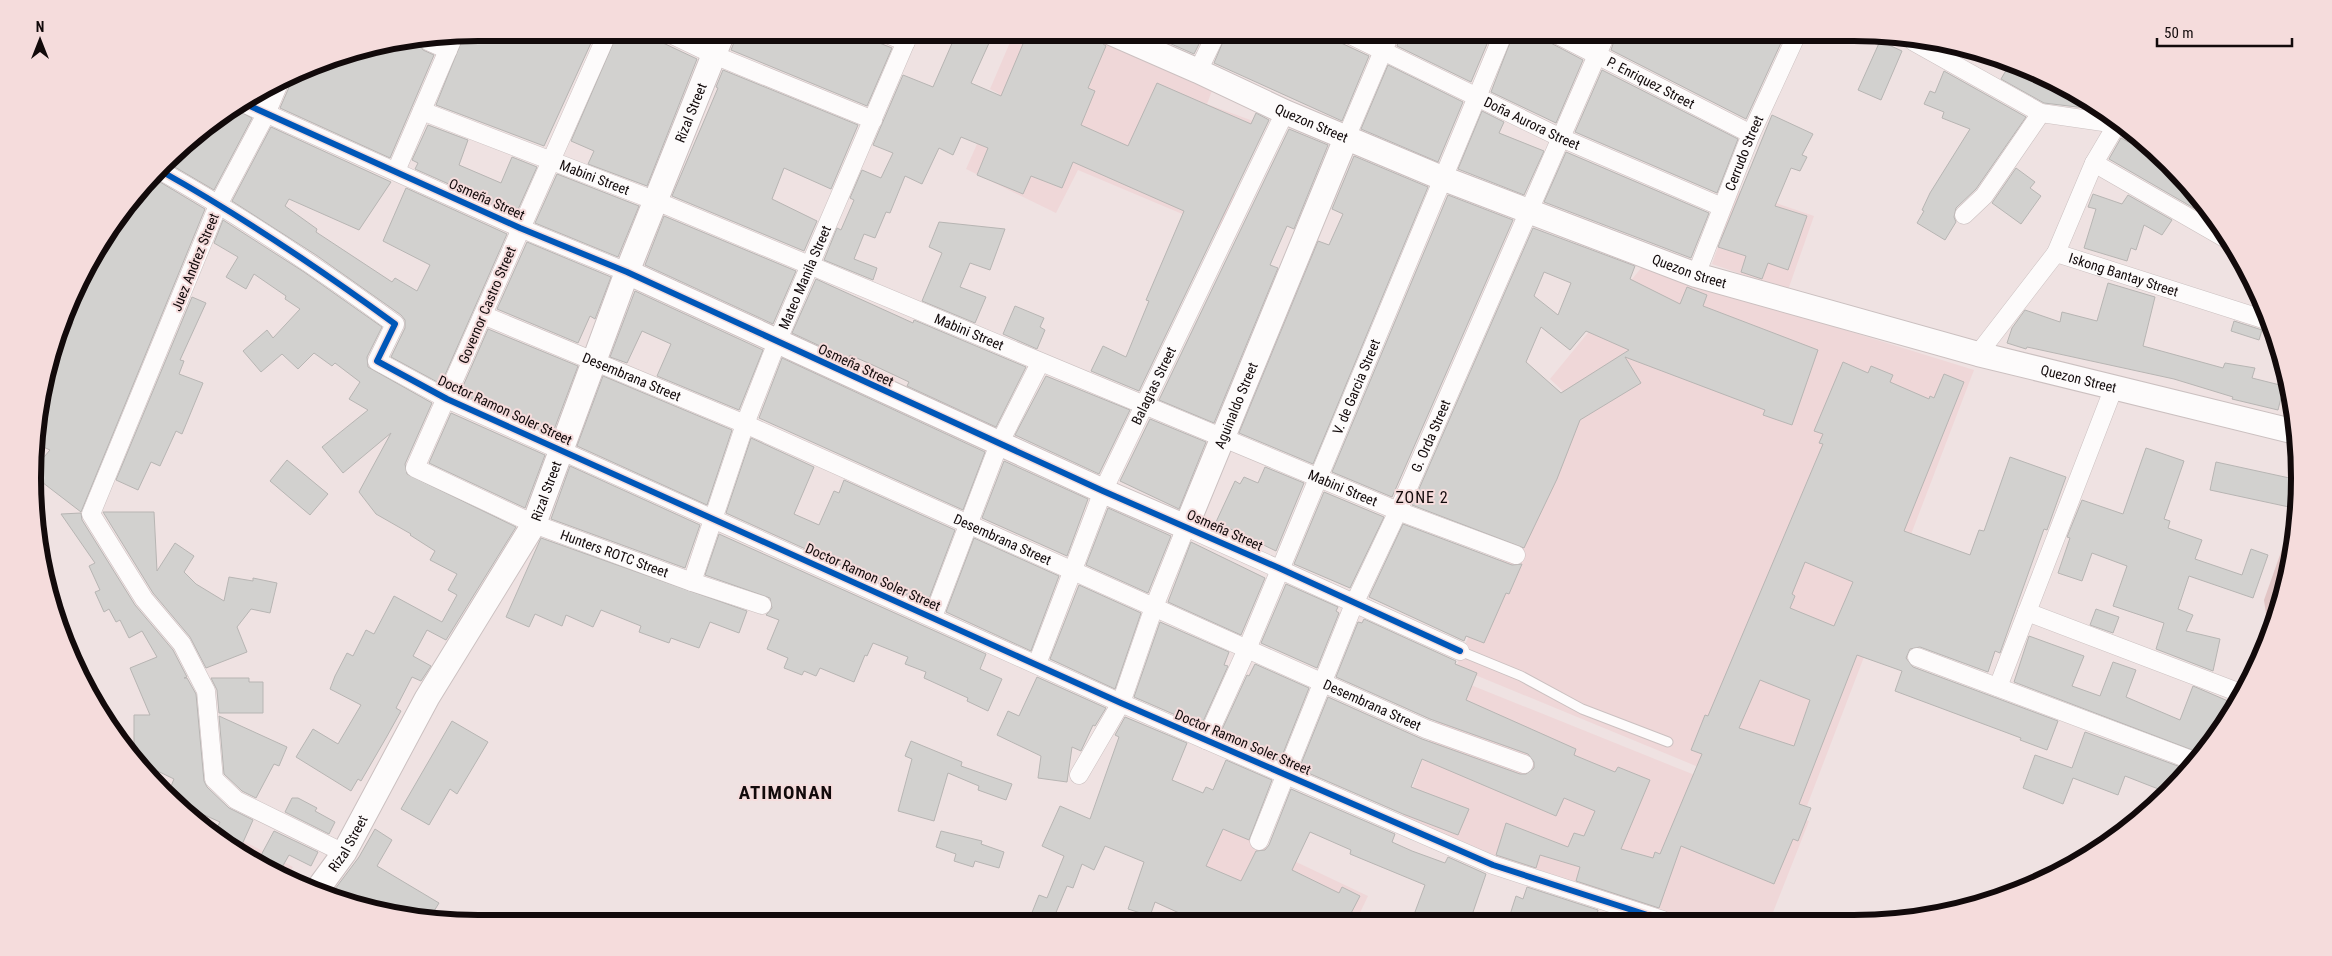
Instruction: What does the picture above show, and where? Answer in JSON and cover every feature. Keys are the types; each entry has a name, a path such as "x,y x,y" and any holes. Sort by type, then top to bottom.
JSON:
{"main road":[{"name":"Rizal Street","path":"320,885 344,853 427,698 534,524 627,272 719,41"},
{"name":"Quezon Street","path":"1129,41 1198,71 1284,112 1442,178 1696,275 1978,354 2288,430"},
{"name":"Aguinaldo Street","path":"1186,527 1346,138"},
{"name":"Osmeña Street","path":"627,272 1103,491 1186,527"}],"street":[{"name":"Governor Castro Street","path":"414,468 447,398 549,161 604,41"},
{"path":"686,41 873,120"},
{"name":"Mateo Manila Street","path":"692,582 745,424 777,342 906,41"},
{"path":"1198,71 1213,41"},
{"name":"Doña Aurora Street","path":"1361,41 1560,137 1722,207"},
{"name":"Aguinaldo Street","path":"1346,138 1387,41"},
{"name":"V. de Garcia Street","path":"1206,740 1247,649 1279,568 1500,41"},
{"name":"P. Enriquez Street","path":"1568,41 1751,134"},
{"name":"G. Orda Street","path":"1259,841 1284,774 1354,604 1398,511 1603,41"},
{"name":"Cerrudo Street","path":"1696,275 1751,134 1794,41"},
{"path":"396,172 451,43"},
{"name":"Iskong Bantay Street","path":"1923,47 2041,114 2112,126"},
{"name":"Juez Andrez Street","path":"276,91 266,114 219,203 120,448 91,514 144,598 182,644 206,691 214,779 236,800 344,853"},
{"name":"Osmeña Street","path":"250,106 520,228 627,272"},
{"name":"Mabini Street","path":"422,111 656,201 1317,478 1398,511 1516,555"},
{"name":"Balagtas Street","path":"1037,664 1103,491 1284,112"},
{"path":"1964,215 1984,196 2041,114"},
{"name":"Iskong Bantay Street","path":"2121,133 2094,163 2056,253 2261,318"},
{"path":"2094,163 2215,233"},
{"name":"Doctor Ramon Soler Street","path":"165,173 219,203 318,268 395,324 377,361 447,398 714,521 933,617 1121,703 1493,865 1648,915"},
{"path":"1978,354 2056,253"},
{"name":"Desembrana Street","path":"482,315 745,424 970,523 1426,729 1524,764"},
{"path":"933,617 1000,444 1040,362"},
{"path":"1998,687 2114,387"},
{"name":"Hunters ROTC Street","path":"414,468 534,524 692,582 762,605"},
{"name":"Aguinaldo Street","path":"1079,775 1121,703 1154,607 1186,527"},
{"name":"Osmeña Street","path":"1186,527 1460,651"},
{"path":"2027,612 2235,691"},
{"path":"1917,656 2188,759"}],"lane":[{"path":"1460,651 1521,676 1582,709 1668,742"}],"shaded area":[{"path":"1011,41 1116,41 1215,83 1207,104 1253,121 1225,186 1239,197 1225,232 1078,170 1056,213 966,169 999,94 990,89"},
{"path":"1738,190 1814,216 1788,290 1712,264"},
{"path":"1642,267 1974,370 1805,811 1456,667 1567,395 1550,379"},
{"path":"2287,535 2276,591 2267,621 2264,600"},
{"path":"1451,677 1809,821 1772,915 1670,915 1490,856 1402,819"},
{"path":"1198,800 1246,838 1368,896 1359,915 1182,915 1152,901"},
{"path":"214,826 293,867 290,872 285,870 235,841"}],"building":[{"path":"592,41 544,146 436,105 461,42"},
{"path":"614,41 660,41 697,59 647,186 588,164 594,151 571,141"},
{"path":"734,41 876,41 892,48 867,106 731,50"},
{"path":"953,41 990,41 971,83 1001,96 1024,41 1099,41 1106,46 1088,88 1095,91 1081,125 1128,146 1157,83 1251,124 1256,113 1269,120 1139,391 1091,371 1103,346 1126,357 1149,301 1146,300 1184,211 1073,162 1062,188 1031,176 1023,194 977,175 988,148 961,137 953,155 939,148 922,184 905,176 890,213 886,212 875,238 864,234 854,259 877,268 873,280 824,260 837,228 841,230 854,200 850,198 862,170 881,178 893,153 873,145 903,75 933,87"},
{"path":"1164,41 1200,41 1194,54"},
{"path":"1223,41 1338,41 1369,56 1342,121 1214,63"},
{"path":"1398,41 1488,41 1471,82 1397,46"},
{"path":"1511,41 1547,41 1583,60 1556,123 1491,92"},
{"path":"1614,41 1782,41 1746,119 1611,50"},
{"path":"1880,42 1902,51 1881,100 1858,90"},
{"path":"420,45 423,50 434,55 390,158 280,108 290,85 311,74 338,64 393,50"},
{"path":"1388,65 1463,102 1438,162 1361,129"},
{"path":"2007,69 2047,86 2085,108 2044,103 2001,79"},
{"path":"723,70 858,125 831,189 784,168 772,199 817,221 804,251 672,196 718,88 716,87"},
{"path":"1602,70 1738,139 1717,193 1575,132"},
{"path":"1944,71 2026,117 1976,189 1956,208 1954,217 1956,222 1945,240 1917,223 1924,211 1922,210 1930,193 1970,129 1942,118 1944,112 1924,104 1930,91 1935,93"},
{"path":"1482,111 1504,122 1499,133 1544,151 1524,195 1458,169"},
{"path":"240,112 252,118 214,190 173,166 212,132"},
{"path":"1772,115 1813,134 1802,155 1807,157 1800,171 1791,168 1775,206 1807,216 1788,270 1768,263 1762,279 1741,272 1746,256 1718,247"},
{"path":"428,125 468,140 459,165 501,183 512,157 537,167 516,214 415,169 418,163 412,160"},
{"path":"271,127 391,182 359,230 289,199 285,206 317,229 316,232 392,282 395,278 417,291 430,265 383,241 406,188 507,234 441,384 391,357 405,328 405,320 401,315 316,255 232,201"},
{"path":"1289,129 1328,145 1294,229 1287,226 1270,265 1278,268 1214,423 1159,400"},
{"path":"2121,138 2139,148 2163,169 2200,211 2109,159"},
{"path":"1566,152 1709,213 1691,258 1544,202"},
{"path":"1354,156 1428,187 1313,464 1239,433 1318,241 1329,245 1343,214 1332,209"},
{"path":"2016,168 2035,182 2030,188 2041,196 2021,224 1992,203"},
{"path":"557,174 639,206 618,257 535,223"},
{"path":"158,181 205,209 81,512 41,481 42,460 50,450 42,446 50,393 62,345 73,323 70,322 74,311 100,260 115,235"},
{"path":"2093,194 2122,204 2128,195 2172,220 2162,235 2144,225 2136,250 2131,248 2127,261 2084,248 2096,209 2088,207"},
{"path":"1448,195 1513,220 1392,497 1332,472"},
{"path":"664,216 796,271 773,324 645,265"},
{"path":"223,220 304,272 382,327 367,357 368,367 432,403 405,464 407,474 516,527 446,640 427,630 413,656 431,666 421,681 412,677 396,708 401,711 361,781 358,779 351,791 296,757 313,729 338,744 361,705 330,689 335,676 347,653 353,656 366,630 374,634 394,596 442,622 457,595 448,590 457,574 430,560 435,551 411,534 376,514 359,492 391,433 343,473 322,447 368,410 349,399 360,382 335,363 332,366 314,353 298,369 282,354 261,372 243,351 267,330 273,338 300,309 285,299 286,296 254,274 246,289 226,277 238,257 214,243"},
{"path":"939,222 1005,229 990,270 970,263 960,287 986,297 975,323 922,301 942,253 929,247"},
{"path":"1533,228 1635,266 1630,279 1680,304 1687,287 1707,295 1703,306 1818,350 1792,425 1763,415 1765,410 1625,357 1641,383 1580,420 1557,479 1524,548 1412,505","holes":["1544,272 1571,283 1558,315 1534,296","1541,327 1570,350 1586,331 1629,350 1561,393 1526,362"]},
{"path":"527,242 611,277 595,319 590,316 578,343 497,309"},
{"path":"816,279 913,323 914,320 1026,367 996,427 907,386 909,382 875,366 850,355 848,359 792,333"},
{"path":"2108,283 2155,297 2143,346 2223,368 2225,363 2255,368 2252,378 2280,385 2282,394 2278,410 2232,399 2233,397 2174,379 2027,347 2026,349 2007,343 2012,328 2025,310 2060,322 2062,312 2097,321"},
{"path":"635,291 763,350 739,410 657,376 671,344 642,331 627,363 610,357"},
{"path":"192,297 206,303 180,360 184,361 179,374 203,383 182,434 176,431 160,466 151,462 138,490 116,480"},
{"path":"1015,306 1044,318 1040,327 1045,330 1037,349 1003,334"},
{"path":"2234,321 2262,330 2259,340 2231,331"},
{"path":"488,329 578,366 552,435 460,393"},
{"path":"782,358 985,452 963,510 759,418"},
{"path":"1843,362 1868,373 1871,366 1893,375 1890,382 1929,399 1930,396 1934,398 1944,374 1964,382 1904,531 1970,555 1979,530 1984,531 2010,457 2066,477 2047,530 2044,529 2000,653 1995,651 1988,672 1920,647 1910,649 1906,658 1913,667 2058,721 2047,750 2020,740 2021,738 1895,691 1902,671 1857,655 1799,804 1811,808 1798,841 1793,839 1774,884 1681,846 1659,908 1576,881 1580,867 1540,855 1536,868 1496,855 1506,823 1568,847 1574,833 1584,836 1595,811 1564,798 1556,816 1422,759 1411,787 1469,809 1458,835 1403,814 1299,769 1328,697 1422,739 1520,774 1526,774 1534,768 1534,762 1528,754 1430,719 1336,677 1358,622 1362,623 1364,619 1456,661 1455,664 1477,673 1466,700 1576,749 1574,755 1615,772 1618,767 1650,780 1621,849 1653,858 1655,852 1660,854 1702,754 1691,750 1705,715 1708,716 1823,444 1819,443 1823,434 1814,431","holes":["1805,562 1853,582 1834,626 1790,608 1795,596 1792,594","1760,680 1810,700 1794,746 1739,728"]},
{"path":"603,376 732,430 707,505 577,446"},
{"path":"1046,376 1130,410 1099,474 1015,435"},
{"path":"451,413 545,455 525,508 429,463"},
{"path":"1150,419 1206,442 1179,509 1120,481"},
{"path":"751,438 814,467 794,514 819,525 834,491 839,493 844,480 955,530 927,604 726,513"},
{"path":"2146,448 2184,461 2164,519 2170,521 2168,528 2202,540 2195,559 2242,575 2251,549 2268,555 2253,598 2189,576 2178,609 2193,615 2186,631 2220,639 2213,671 2156,649 2164,623 2113,606 2127,566 2092,553 2082,581 2058,573 2070,538 2067,537 2082,500 2123,514"},
{"path":"287,460 328,494 310,515 270,481"},
{"path":"1004,461 1088,499 1067,556 982,518"},
{"path":"2216,462 2291,478 2289,507 2210,490"},
{"path":"570,466 700,525 685,568 551,519"},
{"path":"1265,467 1304,483 1276,551 1216,522 1235,481 1240,484 1244,477 1258,483"},
{"path":"1324,492 1384,517 1350,588 1294,564"},
{"path":"1108,508 1171,536 1148,593 1086,565"},
{"path":"103,512 154,512 157,571 175,543 194,556 184,572 196,584 224,601 229,577 253,581 253,578 277,583 270,613 251,609 237,627 247,652 206,668 190,637 153,593"},
{"path":"81,513 82,520 135,605 173,650 187,677 184,678 187,678 196,694 204,781 207,787 229,808 253,820 242,845 217,828 220,822 197,812 170,788 174,779 152,769 134,746 134,715 150,715 130,668 157,657 142,631 129,638 120,620 116,622 109,609 104,612 95,592 100,590 89,566 95,563 61,514"},
{"path":"1403,524 1512,565 1522,564 1509,594 1506,593 1484,643 1466,636 1464,641 1369,597"},
{"path":"719,534 986,654 980,669 1002,679 988,711 967,701 968,698 924,678 926,672 905,664 908,657 873,643 867,656 865,655 854,682 820,668 816,676 804,671 802,675 784,668 788,658 767,649 779,620 766,615 772,608 770,598 705,575"},
{"path":"541,538 747,611 739,633 710,622 699,648 671,638 669,643 639,632 641,626 601,610 593,627 566,615 562,626 535,614 529,627 506,617"},
{"path":"974,538 1059,576 1031,651 946,612"},
{"path":"1191,542 1265,578 1241,635 1168,602"},
{"path":"1286,584 1338,607 1336,611 1339,613 1317,668 1261,643"},
{"path":"1079,585 1141,613 1115,689 1050,659"},
{"path":"2096,609 2119,617 2113,633 2090,625"},
{"path":"1160,622 1229,652 1224,665 1228,666 1201,726 1134,697"},
{"path":"2029,636 2084,656 2072,686 2100,696 2113,662 2136,670 2126,697 2180,720 2193,686 2229,701 2217,721 2194,751 2014,682"},
{"path":"1255,664 1309,688 1280,761 1220,734 1247,675 1249,676"},
{"path":"1037,677 1106,708 1095,726 1093,725 1081,751 1072,747 1067,782 1038,778 1041,756 997,735 1008,711 1019,716"},
{"path":"211,678 249,678 249,682 263,682 263,713 219,713 217,690"},
{"path":"219,716 287,747 279,766 274,764 256,798 242,791 224,774"},
{"path":"1125,717 1187,743 1172,780 1203,793 1206,787 1213,790 1226,760 1272,780 1249,840 1223,829 1206,866 1241,881 1256,851 1265,850 1269,845 1291,789 1395,834 1392,842 1412,851 1445,863 1448,857 1486,874 1472,915 1423,915 1415,912 1425,885 1350,854 1351,850 1310,832 1292,870 1339,893 1342,887 1360,896 1350,915 1184,915 1155,902 1150,915 1147,915 1128,909 1144,862 1105,846 1094,870 1082,864 1073,888 1067,886 1055,915 1031,915 1039,895 1047,898 1064,856 1042,846 1060,806 1090,819 1119,737 1115,735"},
{"path":"452,721 488,742 457,794 450,789 429,825 401,809"},
{"path":"2085,732 2181,767 2160,790 2125,776 2118,795 2073,778 2063,804 2023,788 2035,755 2072,768"},
{"path":"911,741 962,762 961,766 1012,784 1006,800 978,790 979,786 948,773 934,821 898,811 912,759 905,756"},
{"path":"292,798 298,798 317,808 315,811 335,822 329,834 285,812"},
{"path":"375,829 392,840 377,866 439,903 433,912 365,900 334,890 359,857"},
{"path":"274,831 318,852 311,866 289,855 282,868 260,856"},
{"path":"941,831 982,841 981,844 1004,852 999,868 975,861 973,867 954,861 956,854 936,847"},
{"path":"1527,887 1598,910 1597,915 1510,915 1516,896 1523,899"}],"cycle path":[{"path":"250,106 520,228 627,272 1103,491 1279,568 1460,651"},
{"path":"165,173 281,244 395,324 377,361 447,399 1121,703 1493,865 1648,915"}],"district":[{"name":"ZONE 2","path":"1422,497"},
{"name":"ATIMONAN","path":"786,792"}]}
